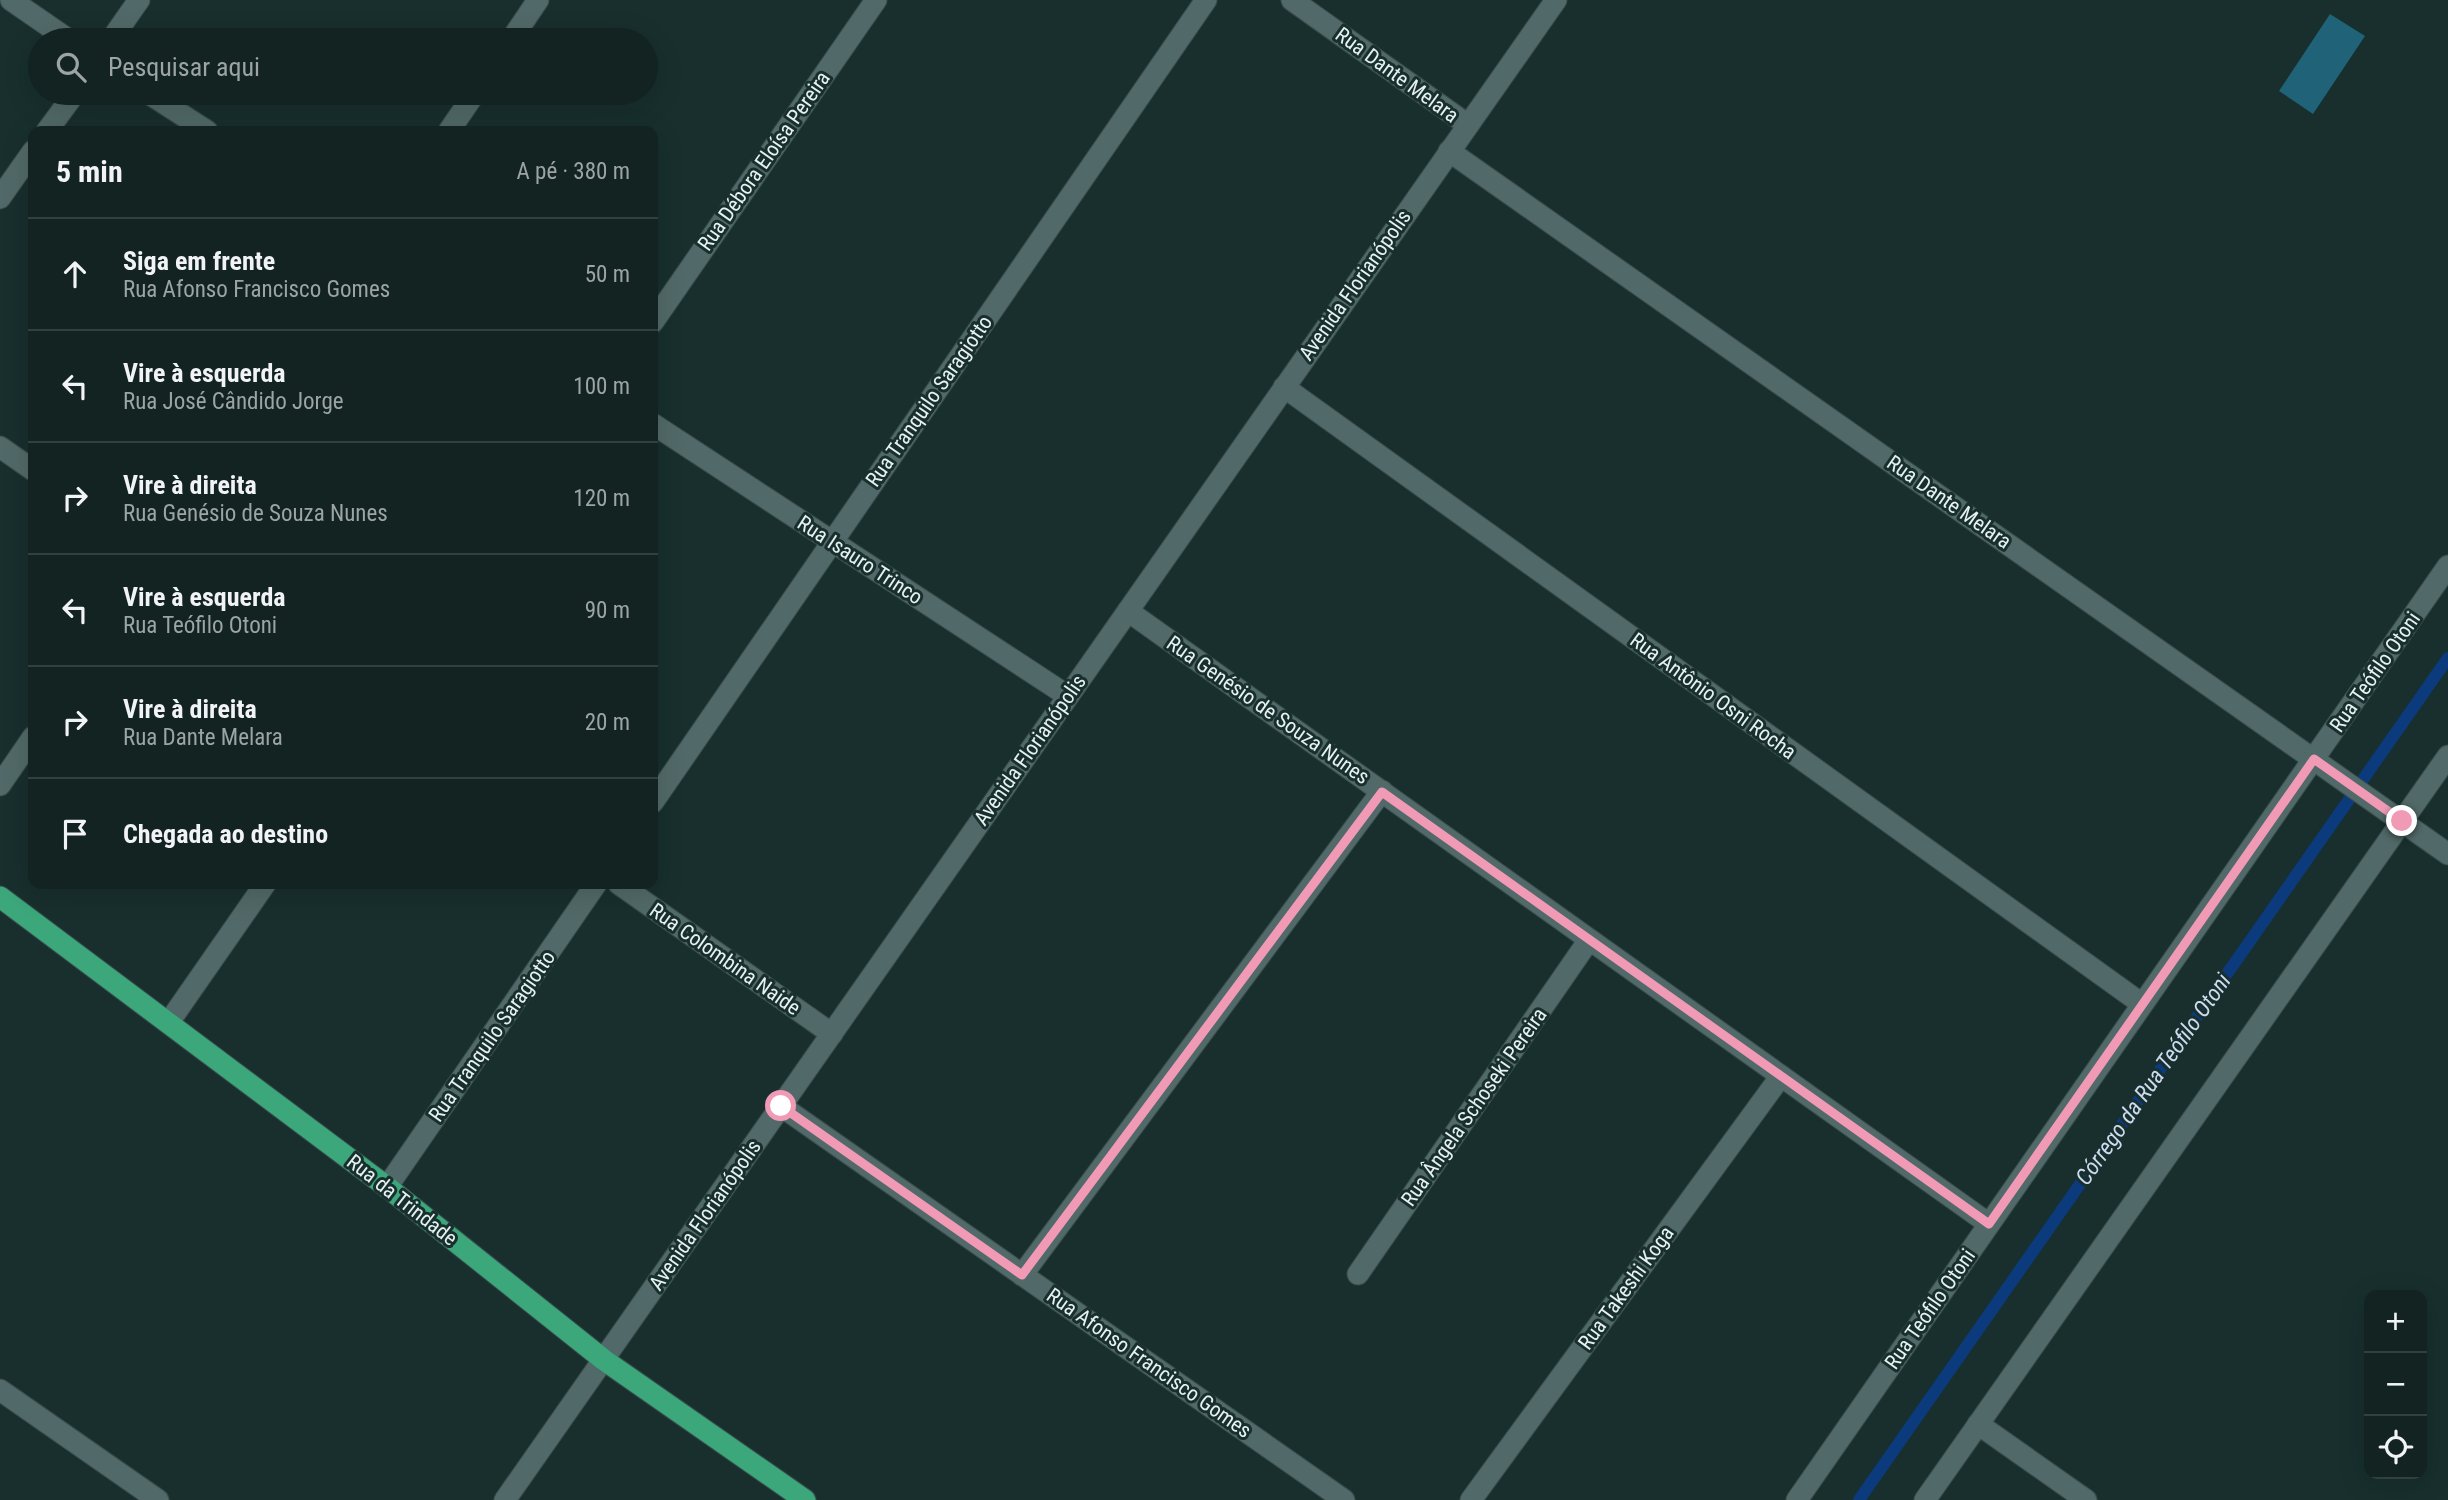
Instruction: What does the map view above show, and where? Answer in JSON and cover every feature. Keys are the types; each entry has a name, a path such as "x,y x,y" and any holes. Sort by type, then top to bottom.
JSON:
{"main road":[{"name":"Rua da Trindade","path":"0,897 387,1187 604,1360 805,1500"}],"street":[{"path":"12,0 52,28"},
{"path":"119,28 139,0"},
{"path":"519,28 538,0"},
{"name":"Rua Débora Eloísa Pereira","path":"658,315 876,0"},
{"name":"Rua Tranquilo Saragiotto","path":"658,795 1206,0"},
{"name":"Rua Dante Melara","path":"1293,0 1468,125"},
{"name":"Avenida Florianópolis","path":"505,1500 1556,0"},
{"path":"51,126 66,105"},
{"path":"167,105 199,126"},
{"path":"452,126 467,105"},
{"name":"Rua Dante Melara","path":"1449,151 2448,854"},
{"path":"0,198 28,158"},
{"name":"Rua Antônio Osni Rocha","path":"1284,387 2142,1004"},
{"name":"Rua Isauro Trinco","path":"658,427 1068,696"},
{"path":"0,447 28,467"},
{"name":"Rua Teófilo Otoni","path":"1797,1500 2448,566"},
{"name":"Rua Genésio de Souza Nunes","path":"1128,611 1989,1224"},
{"path":"0,785 28,744"},
{"path":"1925,1500 2448,756"},
{"path":"1022,1275 1382,792"},
{"path":"169,1022 262,889"},
{"name":"Rua Tranquilo Saragiotto","path":"387,1187 593,889"},
{"name":"Rua Colombina Naide","path":"626,889 832,1034"},
{"name":"Rua Ângela Schoseki Pereira","path":"1358,1274 1589,940"},
{"name":"Rua Takeshi Koga","path":"1471,1500 1781,1076"},
{"name":"Rua Afonso Francisco Gomes","path":"781,1106 1344,1500"},
{"path":"0,1390 158,1500"},
{"path":"1979,1424 2086,1500"}],"building":[{"path":"2330,14 2365,36 2313,114 2279,91"}],"waterway":[{"name":"Córrego da Rua Teófilo Otoni","path":"1859,1500 2448,658"}],"route":[{"path":"781,1106 1022,1275 1382,792 1989,1224 2314,759 2402,821"}]}
